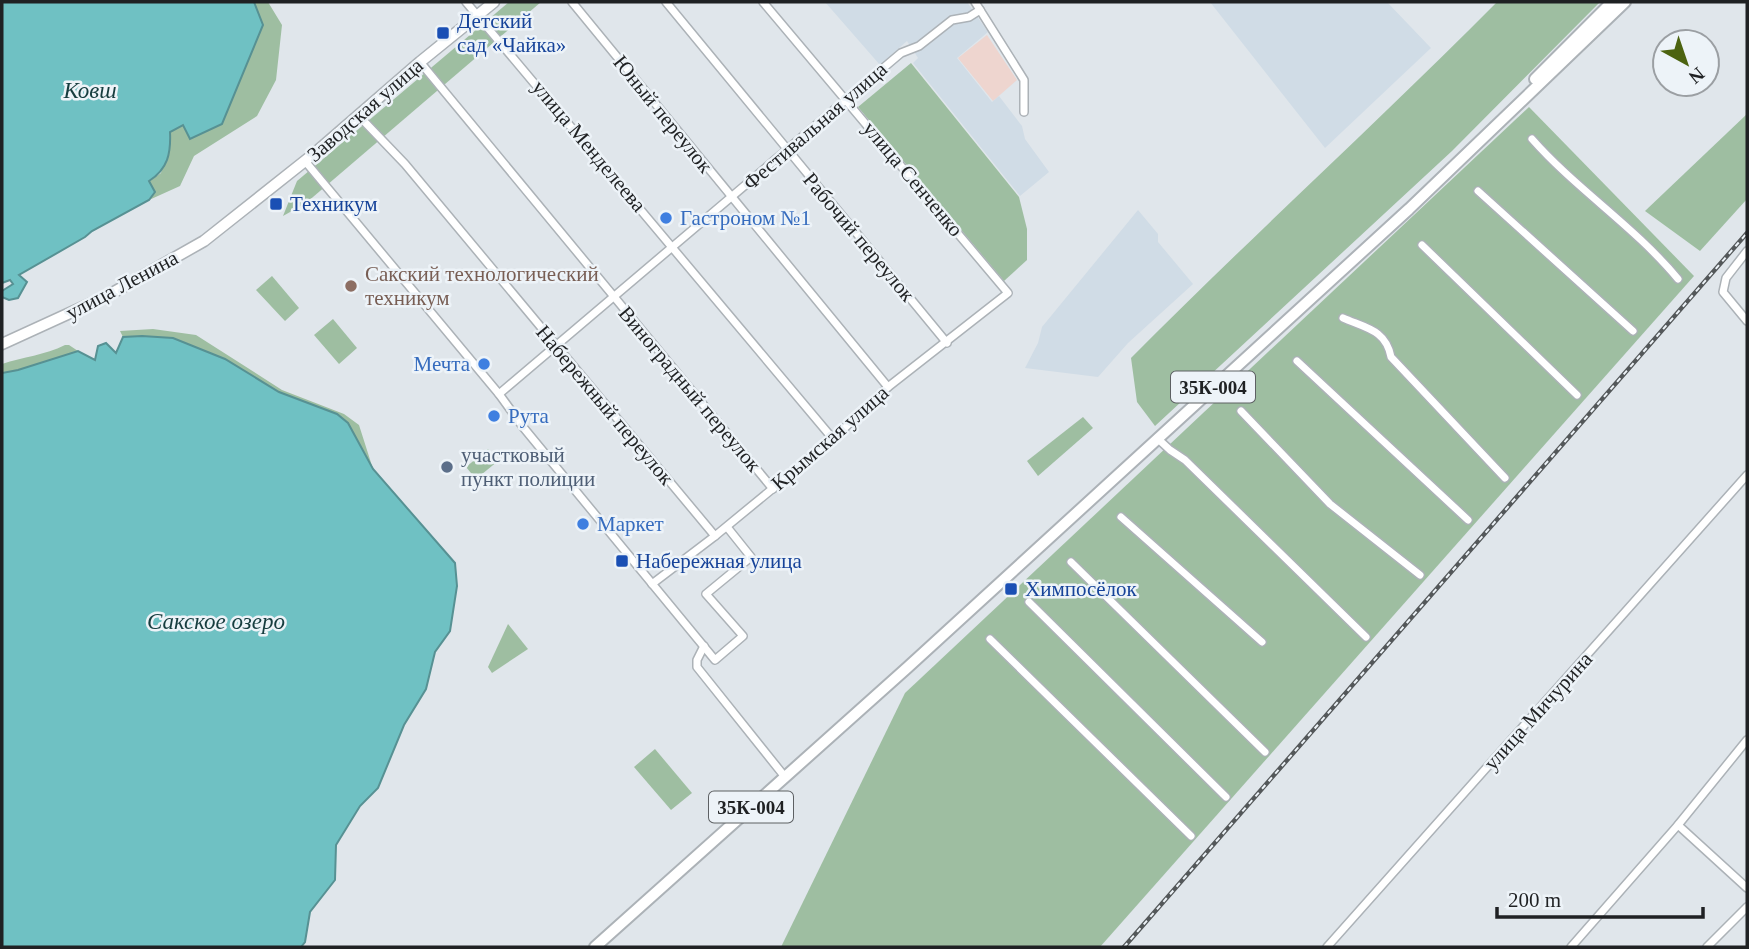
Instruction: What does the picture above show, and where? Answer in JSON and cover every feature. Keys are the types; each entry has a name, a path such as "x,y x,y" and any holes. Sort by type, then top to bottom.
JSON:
{"main road":[{"path":"1524,100 1534,80 1612,2"},
{"name":"35К-004","path":"595,947 1409,209 1625,2"}],"street":[{"name":"улица Менделеева","path":"466,2 833,439"},
{"name":"Заводская улица","path":"235,217 494,2"},
{"name":"Юный переулок","path":"572,2 888,387"},
{"name":"Рабочий переулок","path":"666,2 947,343"},
{"name":"улица Сенченко","path":"763,2 1008,293"},
{"path":"975,2 1024,80 1024,112"},
{"name":"Фестивальная улица","path":"499,394 901,53 919,46 952,20 980,10"},
{"name":"Виноградный переулок","path":"420,62 773,489"},
{"name":"Набережный переулок","path":"358,115 405,164 715,536"},
{"path":"1532,139 1577,184 1664,262 1678,279"},
{"path":"305,161 715,660 743,636 706,594 751,557 727,527"},
{"path":"1478,191 1633,331"},
{"name":"улица Ленина","path":"2,344 107,296 204,241 235,217"},
{"path":"1422,245 1577,395"},
{"path":"1747,251 1726,278 1723,292 1747,321"},
{"name":"Крымская улица","path":"652,584 727,527 833,439 888,387 1008,293"},
{"path":"1343,318 1383,336 1389,344 1391,357 1505,478"},
{"path":"1297,361 1468,520"},
{"path":"1241,411 1330,504 1420,575"},
{"path":"1157,438 1185,460 1366,637"},
{"name":"улица Мичурина","path":"1327,947 1747,475"},
{"path":"1121,517 1262,642"},
{"path":"1071,562 1265,752"},
{"path":"1029,601 1226,797"},
{"path":"989,639 1191,836"},
{"path":"704,646 697,660 697,667 785,777"},
{"path":"1571,947 1678,825 1747,740"},
{"path":"1678,825 1747,888"},
{"path":"1707,947 1747,907"}],"shaded area":[{"path":"825,2 967,2 988,32 957,58 992,102 999,96 1022,126 1025,139 1049,172 1020,196 913,63 918,58 907,41 880,65"},
{"path":"1210,2 1387,2 1431,48 1325,148"},
{"path":"987,35 1017,80 993,101 958,58"},
{"path":"1138,210 1158,234 1158,242 1193,284 1128,343 1098,377 1025,368 1038,343 1042,327"}],"green space":[{"path":"254,2 268,2 282,25 276,80 257,116 194,156 180,186 149,200 154,192 149,181 161,173 170,132 183,125 263,25"},
{"path":"509,2 541,2 306,203 283,216 297,181"},
{"path":"1497,2 1600,2 1452,151 1155,426 1137,402 1131,358"},
{"path":"911,63 1019,197 1027,229 1027,260 1004,281 858,107"},
{"path":"1529,107 1694,276 1100,947 781,947 905,693"},
{"path":"1747,114 1747,199 1700,251 1645,211"},
{"path":"272,276 299,308 285,321 256,290"},
{"path":"333,319 357,348 339,364 314,335"},
{"path":"153,329 196,335 282,390 344,414 359,425 373,469 348,423 337,414 279,392 225,359 173,338 123,337 120,331"},
{"path":"65,345 78,351 2,373 2,364"},
{"path":"1083,417 1093,428 1038,476 1027,461"},
{"path":"488,449 498,461 476,479 466,467"},
{"path":"508,624 528,649 492,673 488,667"},
{"path":"655,749 692,793 671,810 634,767"}],"water":[{"name":"Ковш","path":"2,2 254,2 263,25 222,124 190,139 183,125 170,132 167,160 149,181 155,192 149,200 19,275 27,282 18,298 9,300 2,297 2,291 13,284 10,280 2,283"},
{"name":"Сакское озеро","path":"123,337 173,338 225,359 279,392 337,414 348,423 373,469 455,563 457,586 450,631 435,652 426,689 404,725 378,788 360,806 336,845 335,880 310,912 305,942 301,947 2,947 2,373 78,351 95,360 98,346 106,343 116,353"}],"railway":[{"path":"1124,947 1747,233"}],"place":[{"name":"Детский сад «Чайка»","path":"443,33"},
{"name":"Техникум","path":"276,204"},
{"name":"Гастроном №1","path":"666,218"},
{"name":"Сакский технологический техникум","path":"351,286"},
{"name":"Мечта","path":"484,364"},
{"name":"Рута","path":"494,416"},
{"name":"участковый пункт полиции","path":"447,467"},
{"name":"Маркет","path":"583,524"},
{"name":"Набережная улица","path":"622,561"},
{"name":"Химпосёлок","path":"1011,589"}]}
